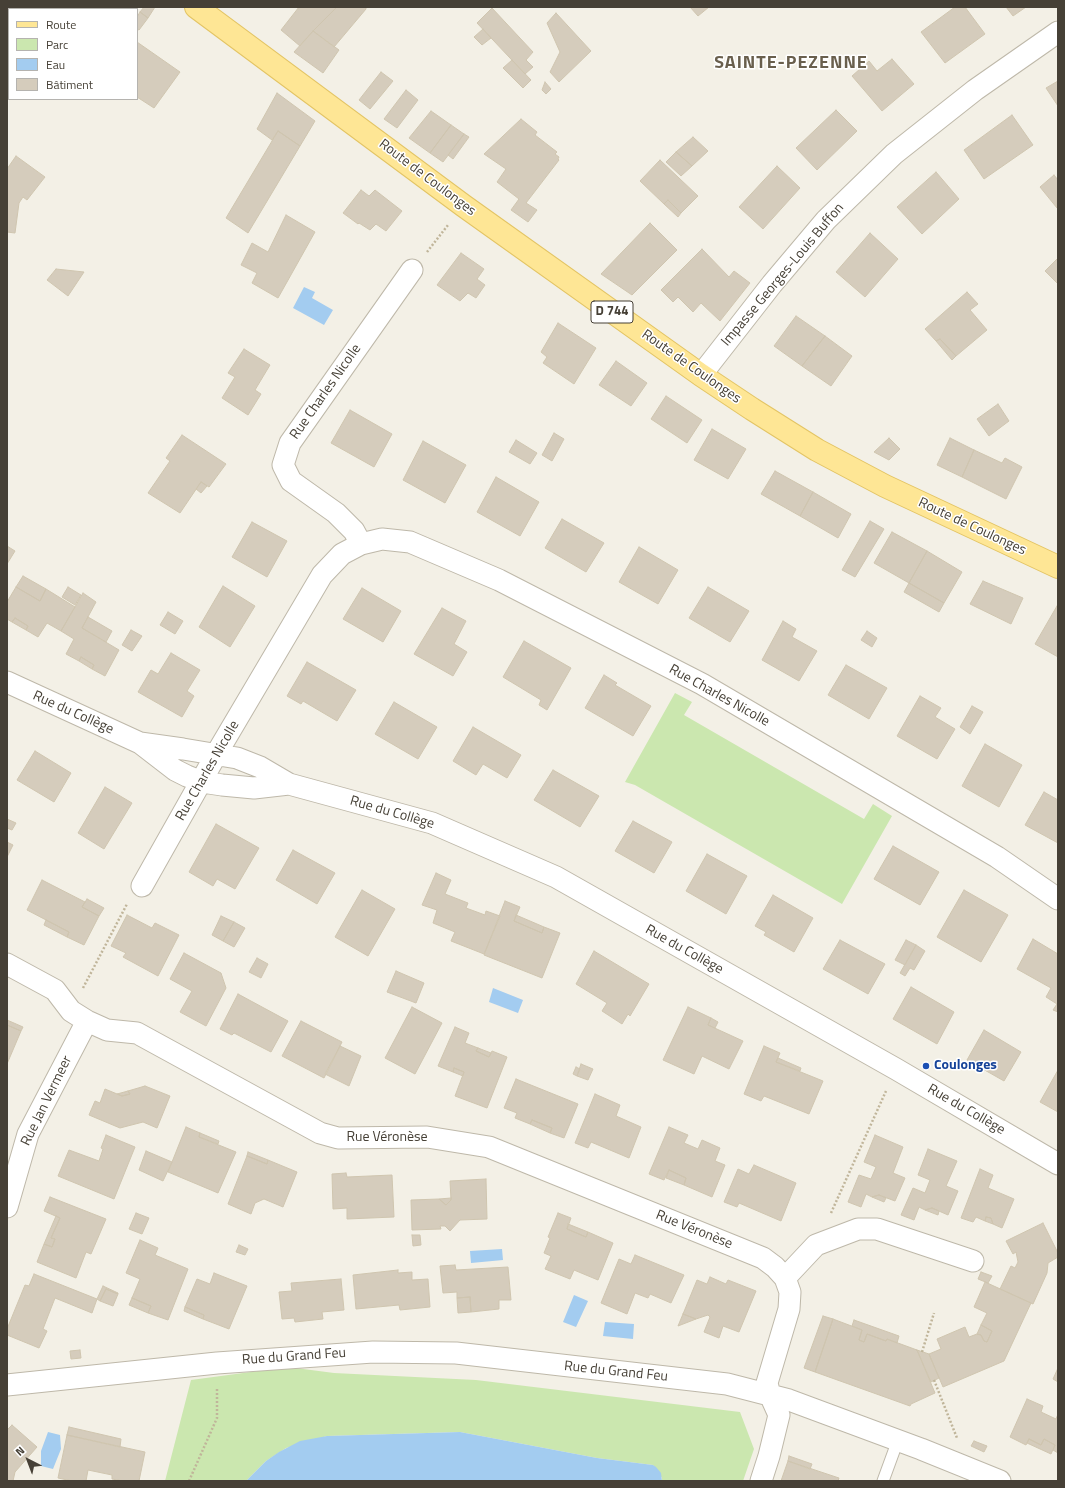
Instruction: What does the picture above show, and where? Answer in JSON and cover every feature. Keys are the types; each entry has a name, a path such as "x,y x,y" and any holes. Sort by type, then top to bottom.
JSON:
{"main road":[{"name":"Route de Coulonges","path":"196,7 464,206 701,375 764,417 885,486 1058,567"}],"street":[{"name":"Impasse Georges-Louis Buffon","path":"701,375 772,284 826,220 877,170 894,154 975,90 1058,32"},
{"name":"Rue Charles Nicolle","path":"361,544 354,531 336,513 291,481 284,465 290,443 412,270"},
{"name":"Rue Charles Nicolle","path":"142,886 217,754 322,575 342,554 361,544 382,539 410,542 499,580 702,684 997,857 1058,899"},
{"name":"Rue du Collège","path":"7,682 140,743 175,770 202,782 254,788 289,784"},
{"name":"Rue du Collège","path":"140,743 237,758 260,767 289,784 432,823 556,877 896,1069 1058,1164"},
{"name":"Rue Véronèse","path":"7,964 55,990 79,1016 107,1030 136,1033 320,1133 338,1138 428,1137 489,1147 763,1258 775,1267 785,1278"},
{"name":"Rue Jan Vermeer","path":"7,1207 28,1134 79,1016"},
{"path":"761,1481 769,1456 778,1415 767,1383 789,1309 790,1292 785,1278 816,1245 858,1229 876,1229 973,1261"},
{"name":"Rue du Grand Feu","path":"7,1385 217,1362 373,1352 456,1353 727,1384 788,1400 898,1440 1000,1481"}],"lane":[{"path":"883,1481 898,1440"}],"path":[{"path":"412,270 464,206"},
{"path":"79,1016 132,893 142,886"},
{"path":"816,1245 896,1069"},
{"path":"922,1352 934,1313"},
{"path":"189,1481 217,1418 217,1362"},
{"path":"934,1380 957,1436 958,1464"}],"green space":[{"path":"675,693 692,702 684,715 864,819 873,804 892,816 842,904 635,785 625,782"},
{"path":"288,1367 334,1373 476,1380 740,1412 754,1449 743,1481 662,1481 662,1478 653,1465 597,1458 460,1432 327,1436 286,1448 266,1461 246,1481 165,1481 191,1380"}],"water":[{"path":"304,287 315,292 312,298 333,310 324,325 293,308"},
{"path":"493,988 523,1000 518,1013 489,1002"},
{"path":"502,1249 503,1260 471,1263 470,1251"},
{"path":"574,1295 588,1301 576,1327 563,1322"},
{"path":"605,1322 634,1324 633,1339 603,1336"},
{"path":"48,1432 60,1435 61,1449 53,1469 41,1466 41,1451"},
{"path":"460,1432 597,1458 653,1465 661,1473 662,1481 246,1481 266,1461 300,1441 327,1436"}],"building":[{"path":"64,7 95,7 94,8"},
{"path":"144,7 155,7 148,18 140,12"},
{"path":"299,7 337,7 300,46 281,30"},
{"path":"337,7 366,7 366,9 334,47 313,31"},
{"path":"690,7 709,7 698,16"},
{"path":"955,7 965,7 985,34 945,63 921,32"},
{"path":"1006,7 1026,7 1013,16"},
{"path":"492,8 533,52 526,60 533,67 525,74 477,23"},
{"path":"140,12 148,18 139,30 138,30 138,15"},
{"path":"556,13 591,51 559,82 550,72 560,52 547,23"},
{"path":"483,29 491,38 482,45 474,37"},
{"path":"313,31 339,50 323,73 294,52"},
{"path":"138,43 180,72 154,108 138,98"},
{"path":"892,59 914,84 882,111 852,76 869,61 877,71"},
{"path":"512,60 531,80 523,88 503,68"},
{"path":"381,72 393,81 370,109 359,100"},
{"path":"1058,81 1058,106 1046,88"},
{"path":"545,82 551,89 546,94 542,90"},
{"path":"406,90 418,100 397,128 384,119"},
{"path":"277,93 315,121 300,146 278,131 272,140 257,129"},
{"path":"836,110 857,131 817,170 796,148"},
{"path":"431,111 451,125 430,153 409,138"},
{"path":"1012,115 1033,145 984,179 964,150"},
{"path":"521,119 537,132 535,135 557,152 555,154 559,157 559,160 526,203 537,210 528,222 511,210 519,199 497,182 506,169 484,154"},
{"path":"451,125 464,134 443,162 430,153"},
{"path":"278,131 300,146 248,233 226,218"},
{"path":"464,134 469,137 453,159 448,155"},
{"path":"693,137 708,151 692,166 676,152"},
{"path":"676,152 692,166 681,176 666,162"},
{"path":"16,156 45,177 27,200 23,197 19,203 15,233 7,232 7,169"},
{"path":"660,160 698,196 681,213 668,200 664,204 640,181"},
{"path":"777,166 800,188 763,229 739,207"},
{"path":"936,172 959,199 922,234 897,207"},
{"path":"1054,175 1058,180 1057,208 1040,187"},
{"path":"361,190 369,196 375,190 402,211 386,231 376,224 370,230 359,223 358,224 343,213"},
{"path":"668,200 681,213 678,217 664,204"},
{"path":"286,215 315,232 278,298 252,283 257,273 241,265 252,243 268,252"},
{"path":"650,223 677,250 632,295 601,274"},
{"path":"870,233 898,259 865,297 836,272"},
{"path":"702,249 729,277 734,271 750,283 720,321 701,303 693,312 678,297 673,302 661,290"},
{"path":"461,253 484,269 477,279 485,285 476,298 468,293 460,301 437,285"},
{"path":"1058,258 1058,284 1045,271"},
{"path":"56,269 84,272 68,296 47,280"},
{"path":"967,292 978,304 970,310 987,330 956,356 940,339 936,341 925,329"},
{"path":"796,316 825,336 802,366 774,346"},
{"path":"558,323 596,348 574,384 543,363 547,357 541,352"},
{"path":"825,336 852,356 831,386 802,366"},
{"path":"940,339 956,356 952,360 936,341"},
{"path":"244,349 270,365 255,390 261,394 248,415 222,398 235,377 228,373"},
{"path":"616,361 647,383 631,406 599,385"},
{"path":"666,396 702,420 687,443 651,419"},
{"path":"998,404 1009,421 989,436 977,419"},
{"path":"350,410 392,434 374,467 331,443"},
{"path":"712,429 746,449 728,479 694,460"},
{"path":"554,433 564,439 552,461 542,455"},
{"path":"182,435 226,464 209,487 201,482 180,513 148,493 170,461 166,458"},
{"path":"889,438 900,449 889,460 874,452"},
{"path":"950,438 974,450 962,477 937,465"},
{"path":"516,440 537,453 530,464 509,452"},
{"path":"423,441 466,465 445,503 403,480"},
{"path":"974,450 1002,463 1005,458 1022,467 1006,499 962,477"},
{"path":"775,471 813,492 800,516 761,494"},
{"path":"496,477 539,502 520,536 477,512"},
{"path":"201,482 207,486 201,493 196,489"},
{"path":"813,492 851,514 838,538 800,516"},
{"path":"562,519 604,543 586,572 545,548"},
{"path":"870,521 884,529 855,577 842,570"},
{"path":"252,522 287,541 267,577 232,557"},
{"path":"892,532 927,551 909,583 874,563"},
{"path":"7,546 15,551 7,564"},
{"path":"639,547 678,570 658,604 619,582"},
{"path":"927,551 962,572 944,603 909,583"},
{"path":"23,576 46,589 40,601 16,587"},
{"path":"983,581 1023,598 1011,624 970,604"},
{"path":"909,583 944,603 939,612 904,592"},
{"path":"223,586 255,606 230,647 199,627"},
{"path":"16,587 40,601 46,589 75,607 61,631 47,623 38,637 26,630 28,626 15,618 12,622 7,619 7,602"},
{"path":"68,587 81,595 75,605 62,597"},
{"path":"708,587 749,611 730,642 689,618"},
{"path":"362,588 401,611 383,642 343,619"},
{"path":"83,593 96,602 82,628 119,650 105,676 92,669 94,665 81,657 79,661 66,654 74,639 61,631"},
{"path":"1058,606 1058,657 1035,644"},
{"path":"442,608 466,621 454,644 467,652 453,676 414,654"},
{"path":"168,612 183,621 175,634 160,625"},
{"path":"88,617 112,631 106,642 82,628"},
{"path":"15,618 28,626 26,630 12,622"},
{"path":"783,621 796,629 792,637 817,651 799,681 762,660"},
{"path":"131,630 142,636 132,651 122,645"},
{"path":"867,631 877,638 872,647 861,640"},
{"path":"524,641 571,668 547,710 539,705 541,700 503,677"},
{"path":"171,653 200,670 187,691 194,696 182,717 138,692 151,670 158,674"},
{"path":"81,657 94,665 92,669 79,661"},
{"path":"307,662 356,690 337,721 303,701 301,704 287,696"},
{"path":"846,665 887,688 869,719 828,695"},
{"path":"604,675 617,683 615,685 651,706 633,736 585,708"},
{"path":"920,696 941,708 935,717 955,729 937,759 897,736"},
{"path":"394,702 437,727 418,759 375,734"},
{"path":"972,706 983,712 970,734 960,727"},
{"path":"473,727 521,755 507,778 483,764 476,775 453,761"},
{"path":"985,744 1022,765 999,807 962,786"},
{"path":"35,751 71,773 54,802 17,780"},
{"path":"553,770 599,796 580,827 534,800"},
{"path":"105,787 132,803 104,849 78,833"},
{"path":"1044,792 1058,800 1058,843 1025,825"},
{"path":"7,819 16,823 12,830 7,828"},
{"path":"633,821 672,842 654,873 615,851"},
{"path":"216,824 259,848 235,889 217,879 213,886 189,872"},
{"path":"7,842 13,845 7,857"},
{"path":"893,846 939,872 920,905 874,879"},
{"path":"293,850 335,873 317,904 276,880"},
{"path":"707,854 747,876 726,914 686,891"},
{"path":"436,873 451,880 445,894 468,903 466,908 485,915 486,911 500,916 484,954 451,941 455,932 433,923 437,910 422,905"},
{"path":"42,880 85,902 82,907 99,916 84,945 67,937 69,932 27,910"},
{"path":"362,890 395,909 368,956 335,937"},
{"path":"964,890 1008,915 981,962 937,937"},
{"path":"773,895 813,918 794,952 764,935 766,932 755,926"},
{"path":"87,899 104,908 99,916 82,907"},
{"path":"505,901 520,907 514,921 542,933 544,927 560,933 542,978 484,955"},
{"path":"127,915 152,928 155,923 179,935 158,976 123,957 126,953 111,946"},
{"path":"516,915 544,927 542,933 514,921"},
{"path":"221,916 234,922 223,941 212,935"},
{"path":"46,920 69,932 67,937 44,925"},
{"path":"234,922 245,928 234,947 223,941"},
{"path":"1033,939 1058,954 1058,1012 1053,1010 1057,1004 1046,997 1051,988 1017,969"},
{"path":"840,940 885,964 868,994 823,969"},
{"path":"906,940 916,945 905,965 895,960"},
{"path":"916,945 925,951 914,970 910,968 905,976 900,973"},
{"path":"594,951 649,984 630,1016 628,1014 622,1024 602,1011 607,1003 576,984"},
{"path":"184,953 221,973 226,988 206,1026 180,1012 192,991 170,979"},
{"path":"257,958 268,964 261,978 249,972"},
{"path":"396,971 424,983 416,1003 387,992"},
{"path":"911,987 954,1012 937,1044 893,1019"},
{"path":"238,994 288,1021 271,1052 234,1033 232,1035 220,1029"},
{"path":"412,1007 442,1023 415,1074 385,1058"},
{"path":"688,1007 711,1018 708,1025 743,1041 729,1069 702,1056 694,1074 663,1060"},
{"path":"711,1018 718,1022 715,1028 708,1025"},
{"path":"7,1020 23,1027 21,1031 7,1025"},
{"path":"301,1021 342,1042 324,1078 282,1056"},
{"path":"7,1025 21,1031 7,1064"},
{"path":"455,1027 469,1033 465,1043 478,1048 476,1051 489,1057 492,1051 507,1057 487,1108 455,1096 464,1072 454,1068 453,1072 438,1066"},
{"path":"984,1030 1021,1052 1004,1081 967,1060"},
{"path":"340,1046 361,1056 349,1086 325,1074"},
{"path":"764,1046 780,1053 776,1062 823,1081 809,1114 764,1096 761,1101 744,1094"},
{"path":"478,1048 491,1053 489,1057 476,1051"},
{"path":"778,1058 801,1068 800,1071 776,1062"},
{"path":"581,1064 593,1069 588,1080 577,1076"},
{"path":"576,1067 580,1069 577,1076 573,1074"},
{"path":"454,1068 464,1072 463,1076 453,1072"},
{"path":"1058,1070 1058,1112 1040,1102"},
{"path":"516,1079 578,1104 564,1138 550,1133 552,1128 532,1120 530,1124 515,1118 517,1113 504,1108"},
{"path":"145,1086 170,1096 157,1128 143,1122 120,1128 89,1115 95,1101 100,1103 105,1089 122,1096 130,1094 128,1091"},
{"path":"128,1091 130,1094 122,1096 117,1094"},
{"path":"595,1094 620,1105 616,1116 641,1127 629,1158 591,1142 588,1148 575,1143"},
{"path":"532,1120 552,1128 550,1133 530,1124"},
{"path":"186,1127 200,1133 199,1137 236,1152 218,1193 168,1172"},
{"path":"669,1127 688,1135 684,1143 698,1149 702,1140 720,1148 715,1161 725,1165 712,1197 684,1185 686,1178 669,1170 664,1180 649,1174"},
{"path":"200,1133 219,1141 218,1144 199,1137"},
{"path":"106,1135 135,1147 114,1199 58,1176 69,1150 99,1161 103,1149 101,1148"},
{"path":"875,1135 903,1147 893,1173 905,1178 895,1201 879,1195 872,1197 866,1194 861,1207 848,1202 859,1175 871,1179 876,1167 864,1162"},
{"path":"928,1149 957,1161 946,1186 958,1191 948,1215 932,1208 925,1210 919,1207 914,1220 901,1215 913,1188 925,1193 930,1180 918,1175"},
{"path":"146,1151 172,1162 163,1181 139,1170"},
{"path":"248,1152 268,1160 267,1164 247,1156"},
{"path":"247,1156 267,1164 268,1160 297,1172 283,1207 264,1199 255,1203 251,1214 228,1204"},
{"path":"754,1165 796,1183 781,1221 739,1203 737,1207 724,1202 738,1169 749,1174"},
{"path":"980,1169 993,1175 988,1188 1014,1199 1002,1228 993,1224 991,1218 986,1217 985,1221 976,1217 973,1222 961,1218"},
{"path":"669,1170 686,1178 684,1185 666,1178"},
{"path":"346,1173 347,1177 392,1175 394,1217 347,1219 347,1208 333,1209 332,1174"},
{"path":"486,1179 487,1219 460,1220 450,1231 445,1226 440,1226 441,1229 412,1230 411,1200 439,1199 446,1205 451,1200 450,1181"},
{"path":"879,1195 886,1198 884,1202 872,1197"},
{"path":"50,1197 106,1219 91,1254 86,1252 76,1278 37,1262 44,1244 52,1247 55,1239 51,1238 60,1218 44,1211"},
{"path":"451,1198 446,1205 439,1199"},
{"path":"932,1208 939,1211 938,1215 925,1210"},
{"path":"136,1213 149,1218 142,1234 129,1229"},
{"path":"558,1213 571,1218 567,1229 586,1237 588,1232 613,1243 598,1280 574,1270 570,1279 545,1269 551,1256 544,1253 550,1238 548,1237"},
{"path":"56,1216 60,1218 51,1238 55,1239 52,1247 44,1244"},
{"path":"986,1217 991,1218 993,1224 985,1221"},
{"path":"1043,1223 1058,1253 1058,1257 1048,1263 1047,1273 1033,1304 1000,1289 1011,1266 1015,1268 1018,1262 1016,1252 1013,1254 1006,1241"},
{"path":"568,1224 588,1232 586,1237 567,1229"},
{"path":"412,1235 420,1235 421,1245 413,1246"},
{"path":"140,1240 158,1248 155,1255 188,1269 168,1320 148,1313 151,1306 132,1298 140,1279 126,1273"},
{"path":"239,1245 248,1249 245,1255 236,1252"},
{"path":"635,1255 684,1275 671,1303 650,1294 648,1298 635,1293 627,1314 601,1303 619,1259 631,1264"},
{"path":"455,1265 456,1270 508,1267 511,1300 499,1300 499,1309 471,1312 470,1297 457,1298 457,1292 443,1293 440,1266"},
{"path":"398,1270 398,1273 412,1272 412,1280 428,1279 430,1307 400,1310 399,1305 356,1309 353,1275"},
{"path":"981,1272 992,1276 988,1283 978,1279"},
{"path":"214,1273 247,1286 229,1329 203,1319 204,1315 185,1307 197,1279 210,1284"},
{"path":"34,1274 97,1299 92,1313 55,1298 43,1329 47,1331 39,1348 7,1335 7,1329 25,1285 29,1286"},
{"path":"710,1277 726,1284 728,1280 756,1291 739,1332 723,1326 719,1338 704,1332 710,1317 708,1315 696,1319 683,1314 697,1280 707,1284"},
{"path":"341,1279 344,1310 322,1312 323,1319 295,1322 294,1318 282,1319 279,1292 292,1291 291,1283"},
{"path":"985,1282 1031,1303 1004,1361 943,1387 929,1354 941,1349 937,1339 965,1327 969,1337 977,1334 981,1335 984,1341 987,1342 992,1331 981,1325 987,1313 974,1307"},
{"path":"103,1286 118,1294 106,1289 100,1301 97,1299"},
{"path":"106,1289 118,1294 113,1306 100,1301"},
{"path":"470,1297 471,1312 458,1313 457,1298"},
{"path":"132,1298 151,1306 148,1313 129,1305"},
{"path":"185,1307 204,1315 203,1319 184,1311"},
{"path":"683,1314 696,1319 678,1326"},
{"path":"823,1316 833,1319 815,1372 804,1368"},
{"path":"833,1319 862,1330 859,1340 864,1342 867,1334 886,1341 887,1339 917,1350 935,1393 911,1404 910,1406 815,1372"},
{"path":"854,1320 899,1336 897,1343 887,1339 886,1341 867,1334 864,1342 859,1340 862,1330 852,1326"},
{"path":"981,1325 992,1331 987,1342 984,1341 981,1335 977,1334"},
{"path":"80,1350 81,1358 71,1359 70,1351"},
{"path":"917,1350 929,1354 939,1378 931,1382"},
{"path":"1058,1368 1058,1382 1053,1379"},
{"path":"1027,1399 1043,1406 1041,1412 1056,1419 1058,1414 1058,1453 1053,1450 1055,1445 1044,1439 1041,1445 1029,1439 1026,1445 1010,1437"},
{"path":"12,1425 37,1447 15,1472 13,1481 7,1481 7,1430"},
{"path":"69,1427 121,1439 120,1447 67,1435"},
{"path":"67,1435 145,1452 139,1481 112,1479 112,1475 88,1470 86,1481 72,1481 58,1478"},
{"path":"1029,1439 1041,1445 1044,1439 1055,1445 1051,1454 1027,1443"},
{"path":"974,1441 987,1446 984,1452 971,1446"},
{"path":"789,1456 812,1464 810,1469 788,1461"},
{"path":"788,1461 839,1478 838,1481 781,1481"}],"place":[{"name":"Coulonges","path":"926,1066"}],"district":[{"name":"SAINTE-PEZENNE","path":"791,64"}]}
